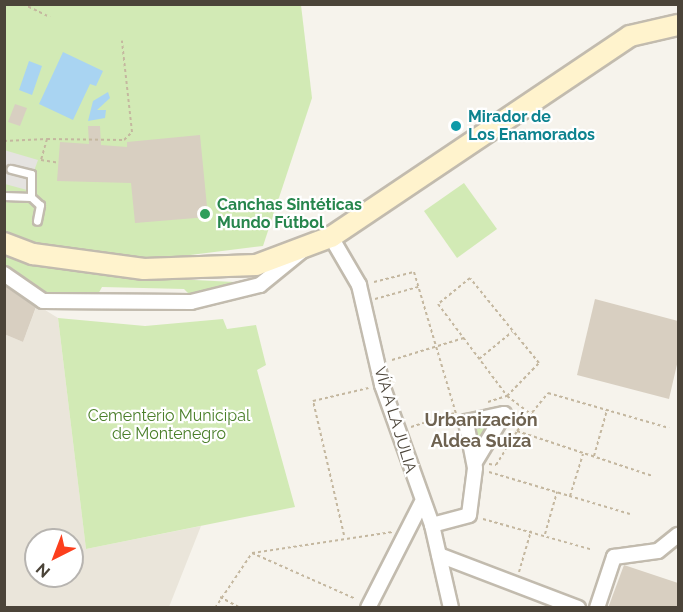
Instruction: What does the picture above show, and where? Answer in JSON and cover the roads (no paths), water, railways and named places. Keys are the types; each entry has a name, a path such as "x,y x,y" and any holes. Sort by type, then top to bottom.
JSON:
{"main road":[{"path":"4,243 33,254 144,269 256,265 331,237 630,36 678,25"}],"street":[{"name":"VÍA A LA JULIA","path":"331,237 359,285 376,364 421,504 432,525 451,608"},
{"path":"4,274 43,301 191,302 260,285 307,247"},
{"path":"432,525 469,515 475,465"},
{"path":"369,606 421,504"},
{"path":"597,608 614,557 658,551 678,535"},
{"path":"439,555 516,580 578,608"}],"lane":[{"path":"11,169 31,174 31,197"},
{"path":"4,196 31,197 40,205 37,221"}],"water":[{"path":"63,52 103,71 96,86 90,84 73,120 39,104"},
{"path":"29,61 42,66 32,95 19,90"},
{"path":"108,92 110,98 97,110 106,110 105,118 88,121 93,101"}],"place":[{"name":"Mirador de Los Enamorados","path":"456,126"},
{"name":"Canchas Sintéticas Mundo Fútbol","path":"205,214"}],"district":[{"name":"Urbanización Aldea Suiza","path":"481,431"}],"park label":[{"name":"Cementerio Municipal de Montenegro","path":"169,425"}]}
